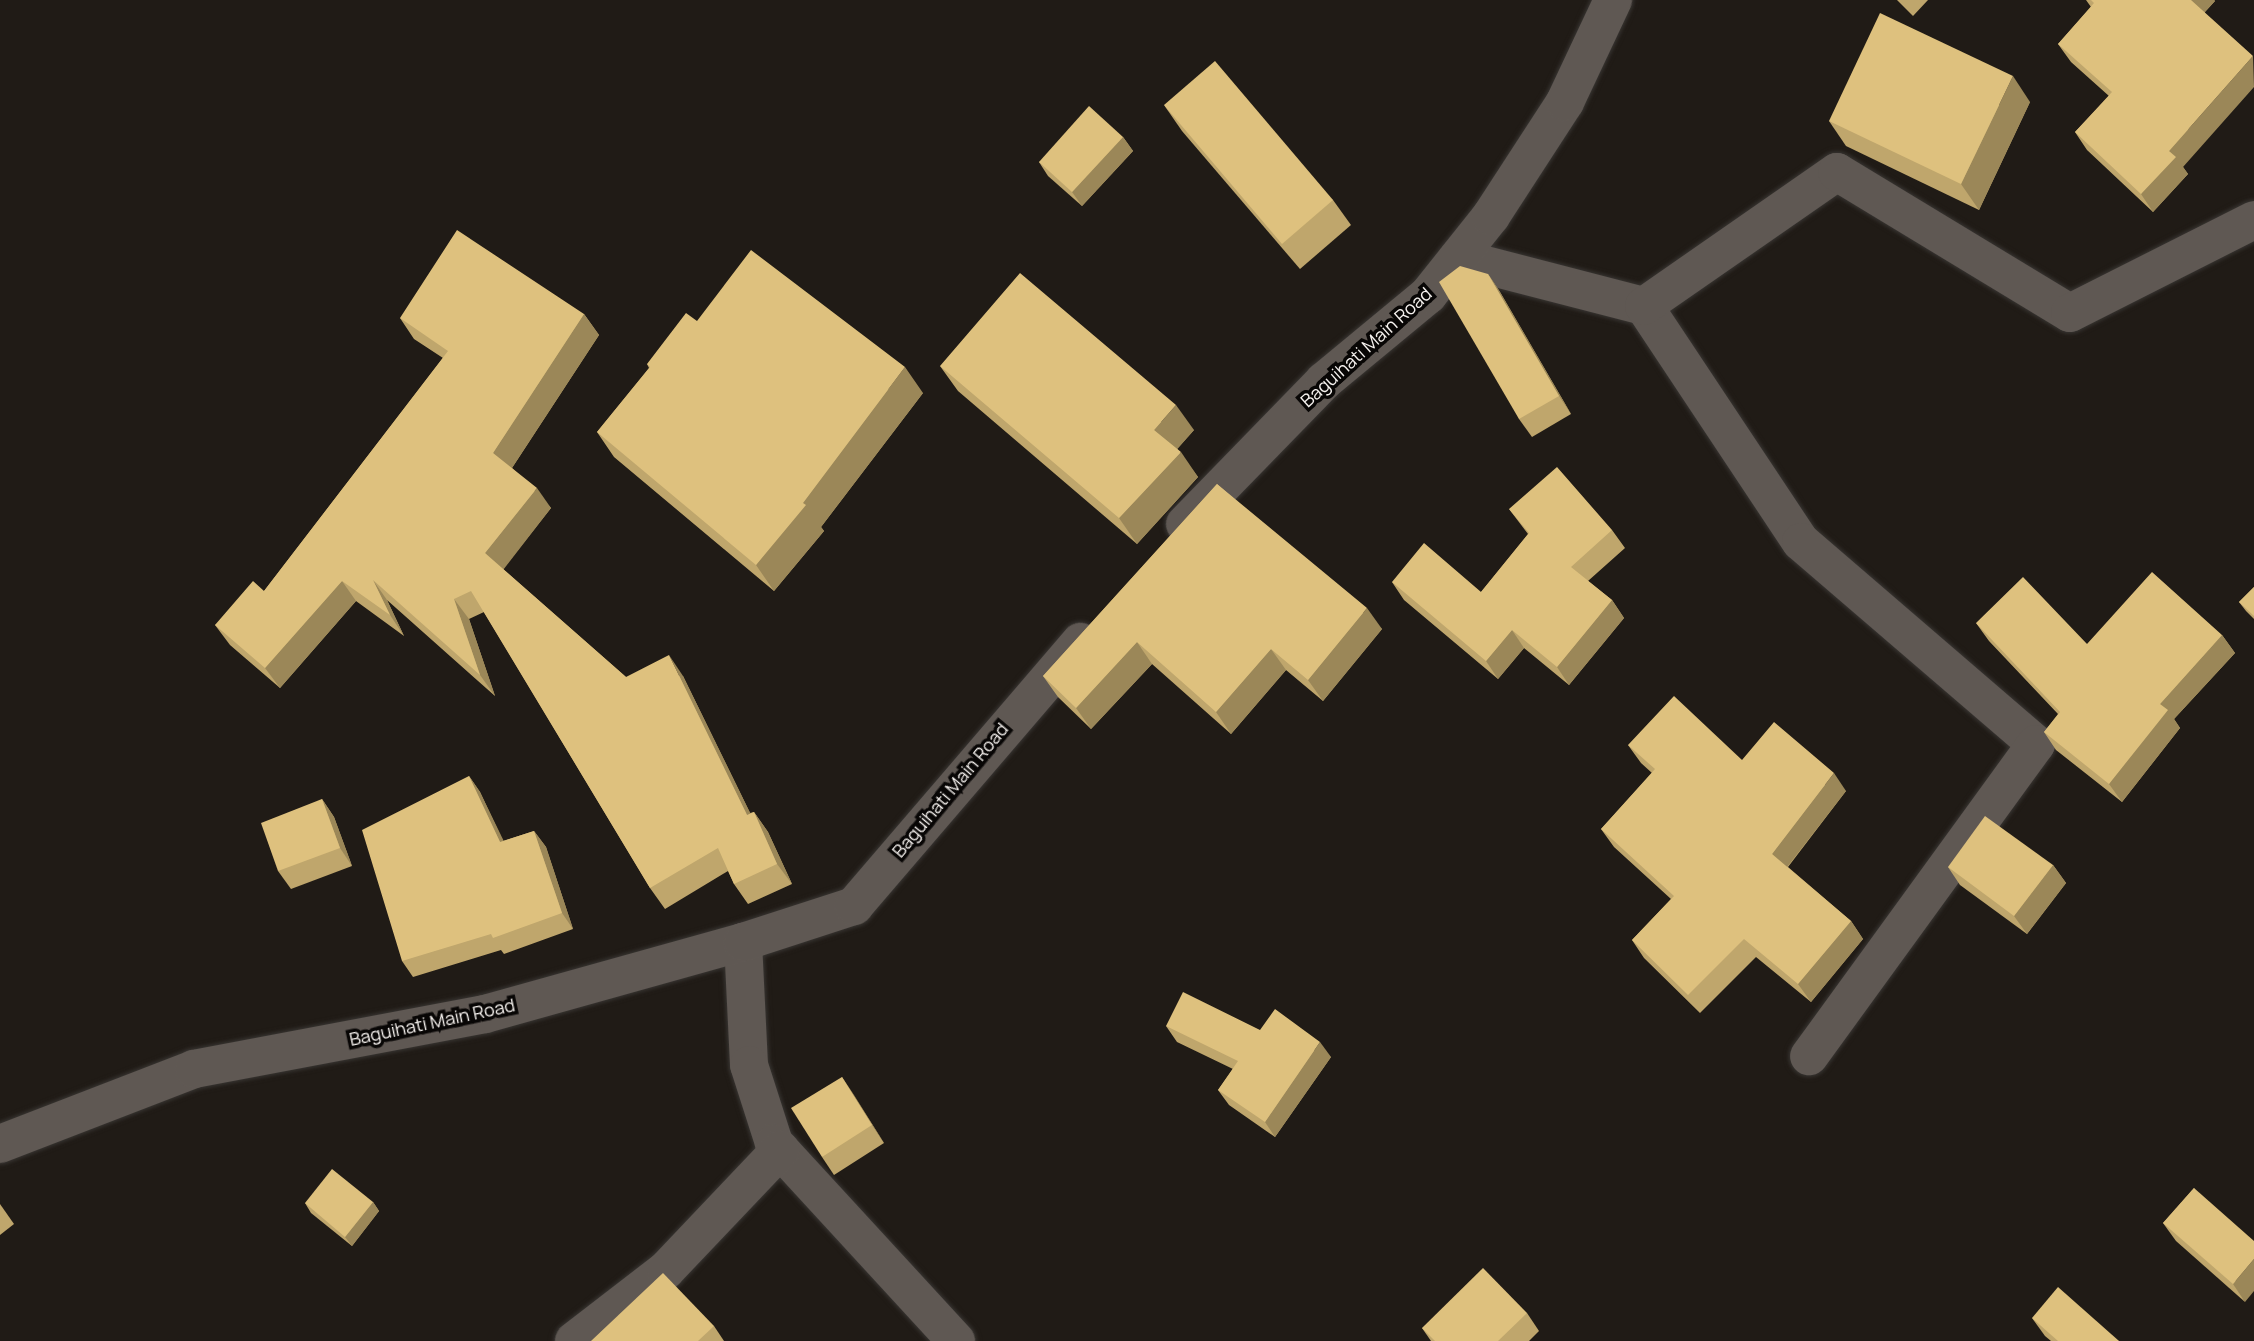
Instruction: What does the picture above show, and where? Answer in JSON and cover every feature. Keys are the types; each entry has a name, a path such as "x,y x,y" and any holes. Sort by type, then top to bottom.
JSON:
{"street":[{"name":"Baguihati Main Road","path":"1162,551 1324,381 1428,295 1491,216 1565,102 1613,0"},
{"path":"1644,306 1837,172 2070,313 2254,220"},
{"path":"1458,258 1644,306 1801,542 2036,744 1810,1056"},
{"name":"Baguihati Main Road","path":"0,1144 194,1069 485,1014 743,942 854,905 1029,696 1108,611"},
{"path":"743,942 749,1065 774,1143 956,1341"},
{"path":"574,1341 666,1270 780,1150"}],"building":[{"path":"2091,0 2191,0 2253,56 2169,151 2176,157 2141,194 2075,132 2112,92 2058,44 2094,3"},
{"path":"1880,13 2013,76 1961,184 1829,121"},
{"path":"1215,61 1333,200 1282,244 1164,105"},
{"path":"1089,106 1123,137 1072,192 1039,162"},
{"path":"457,230 584,314 493,453 537,488 485,553 626,677 669,655 747,815 754,812 777,864 734,884 718,848 650,888 471,591 454,599 480,675 373,580 390,615 342,581 265,668 215,625 253,581 264,591 448,351 400,318"},
{"path":"751,250 905,367 803,503 806,505 756,565 597,432 650,367 647,364 686,313 697,321"},
{"path":"1460,266 1488,274 1559,396 1519,419 1439,282"},
{"path":"1020,273 1176,405 1154,430 1181,452 1119,518 940,366"},
{"path":"1557,467 1612,530 1571,567 1612,600 1557,667 1512,630 1486,661 1392,582 1424,543 1481,592 1529,533 1509,509"},
{"path":"1217,484 1367,608 1308,680 1271,649 1216,712 1137,642 1076,708 1043,676"},
{"path":"2152,572 2222,635 2160,704 2168,710 2109,784 2044,732 2060,712 1976,623 2023,577 2087,644"},
{"path":"2254,587 2254,616 2239,602"},
{"path":"1674,696 1742,760 1774,722 1834,773 1772,854 1851,921 1798,984 1744,939 1688,995 1632,940 1674,896 1601,829 1655,769 1628,745"},
{"path":"469,776 500,842 534,831 562,913 493,938 491,934 402,961 362,830"},
{"path":"322,799 340,848 278,871 261,823"},
{"path":"1985,816 2053,865 2014,916 1948,867"},
{"path":"1183,992 1260,1030 1275,1009 1320,1042 1265,1122 1218,1090 1238,1061 1166,1026"},
{"path":"842,1077 872,1125 822,1157 791,1108"},
{"path":"332,1169 373,1202 345,1237 305,1203"},
{"path":"2194,1188 2254,1241 2254,1259 2233,1284 2163,1223"},
{"path":"1483,1268 1527,1313 1498,1341 1435,1341 1422,1328"},
{"path":"663,1273 714,1326 698,1341 591,1341"},
{"path":"2058,1287 2119,1341 2058,1341 2032,1318"}]}
